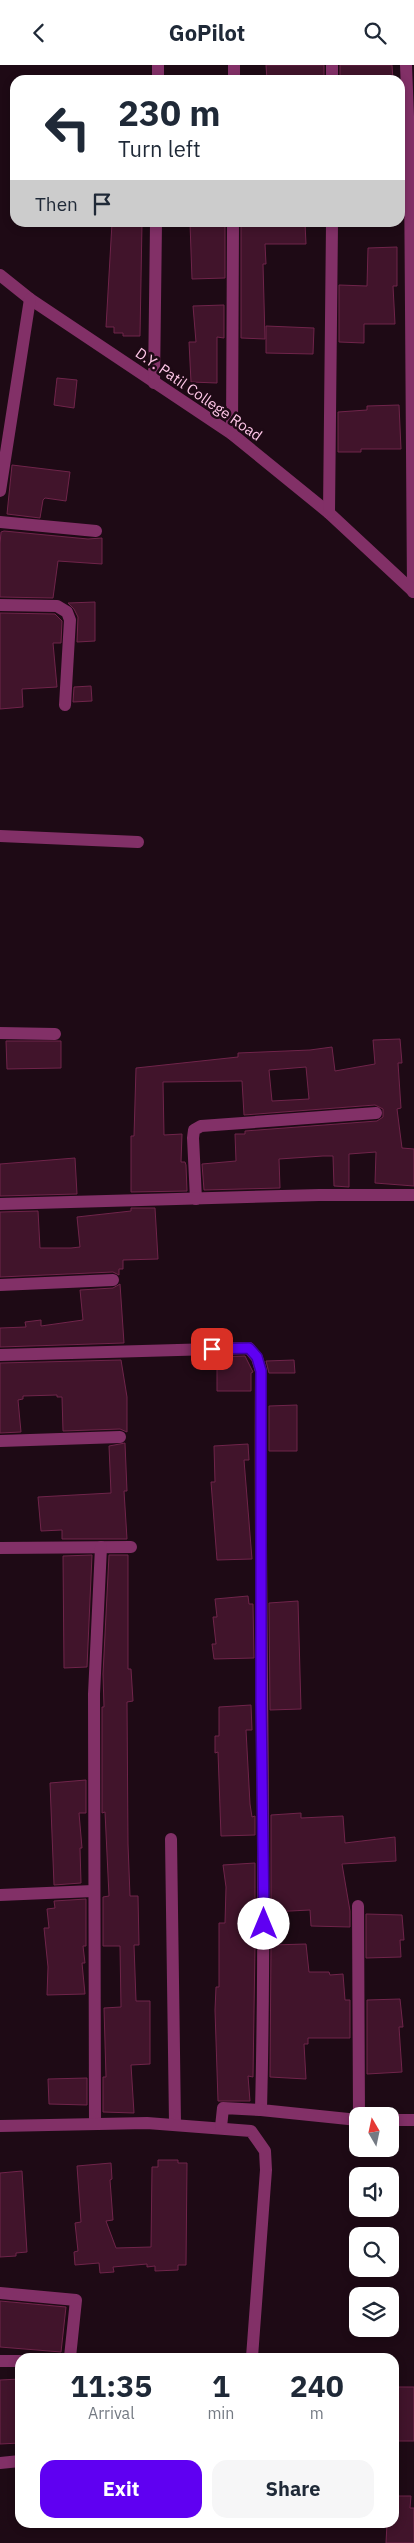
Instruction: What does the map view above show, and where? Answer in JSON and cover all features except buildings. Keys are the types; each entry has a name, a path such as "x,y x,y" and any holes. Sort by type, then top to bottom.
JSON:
{"street":[{"path":"406,65 410,167 414,592"},
{"path":"154,383 156,227"},
{"path":"232,434 233,227"},
{"path":"329,513 332,227"},
{"name":"D.Y. Patil College Road","path":"0,275 30,299 232,434 329,513 414,592"},
{"path":"0,491 30,299"},
{"path":"0,522 96,531"},
{"path":"0,605 57,606 67,612 70,620 66,705"},
{"path":"0,836 138,842"},
{"path":"0,1033 54,1034"},
{"path":"196,1199 193,1138 194,1130 201,1126 376,1113"},
{"path":"0,1204 414,1195"},
{"path":"0,1285 113,1280"},
{"path":"0,1355 249,1348 257,1357 261,1371 261,1702 265,1831 261,2110"},
{"path":"0,1441 120,1437"},
{"path":"95,2124 94,1694 101,1547"},
{"path":"0,1548 131,1547"},
{"path":"171,1839 175,2123"},
{"path":"0,1895 93,1891"},
{"path":"358,1906 359,2107"},
{"path":"221,2127 223,2108 349,2119"},
{"path":"399,2120 414,2120"},
{"path":"0,2126 175,2123 251,2131 265,2151 252,2353"},
{"path":"0,2293 76,2299 70,2353"},
{"path":"0,2361 15,2361"},
{"path":"0,2463 15,2462"}],"route":[{"path":"212,1349 249,1348 257,1357 261,1371 261,1702 265,1831 264,1924"}]}
